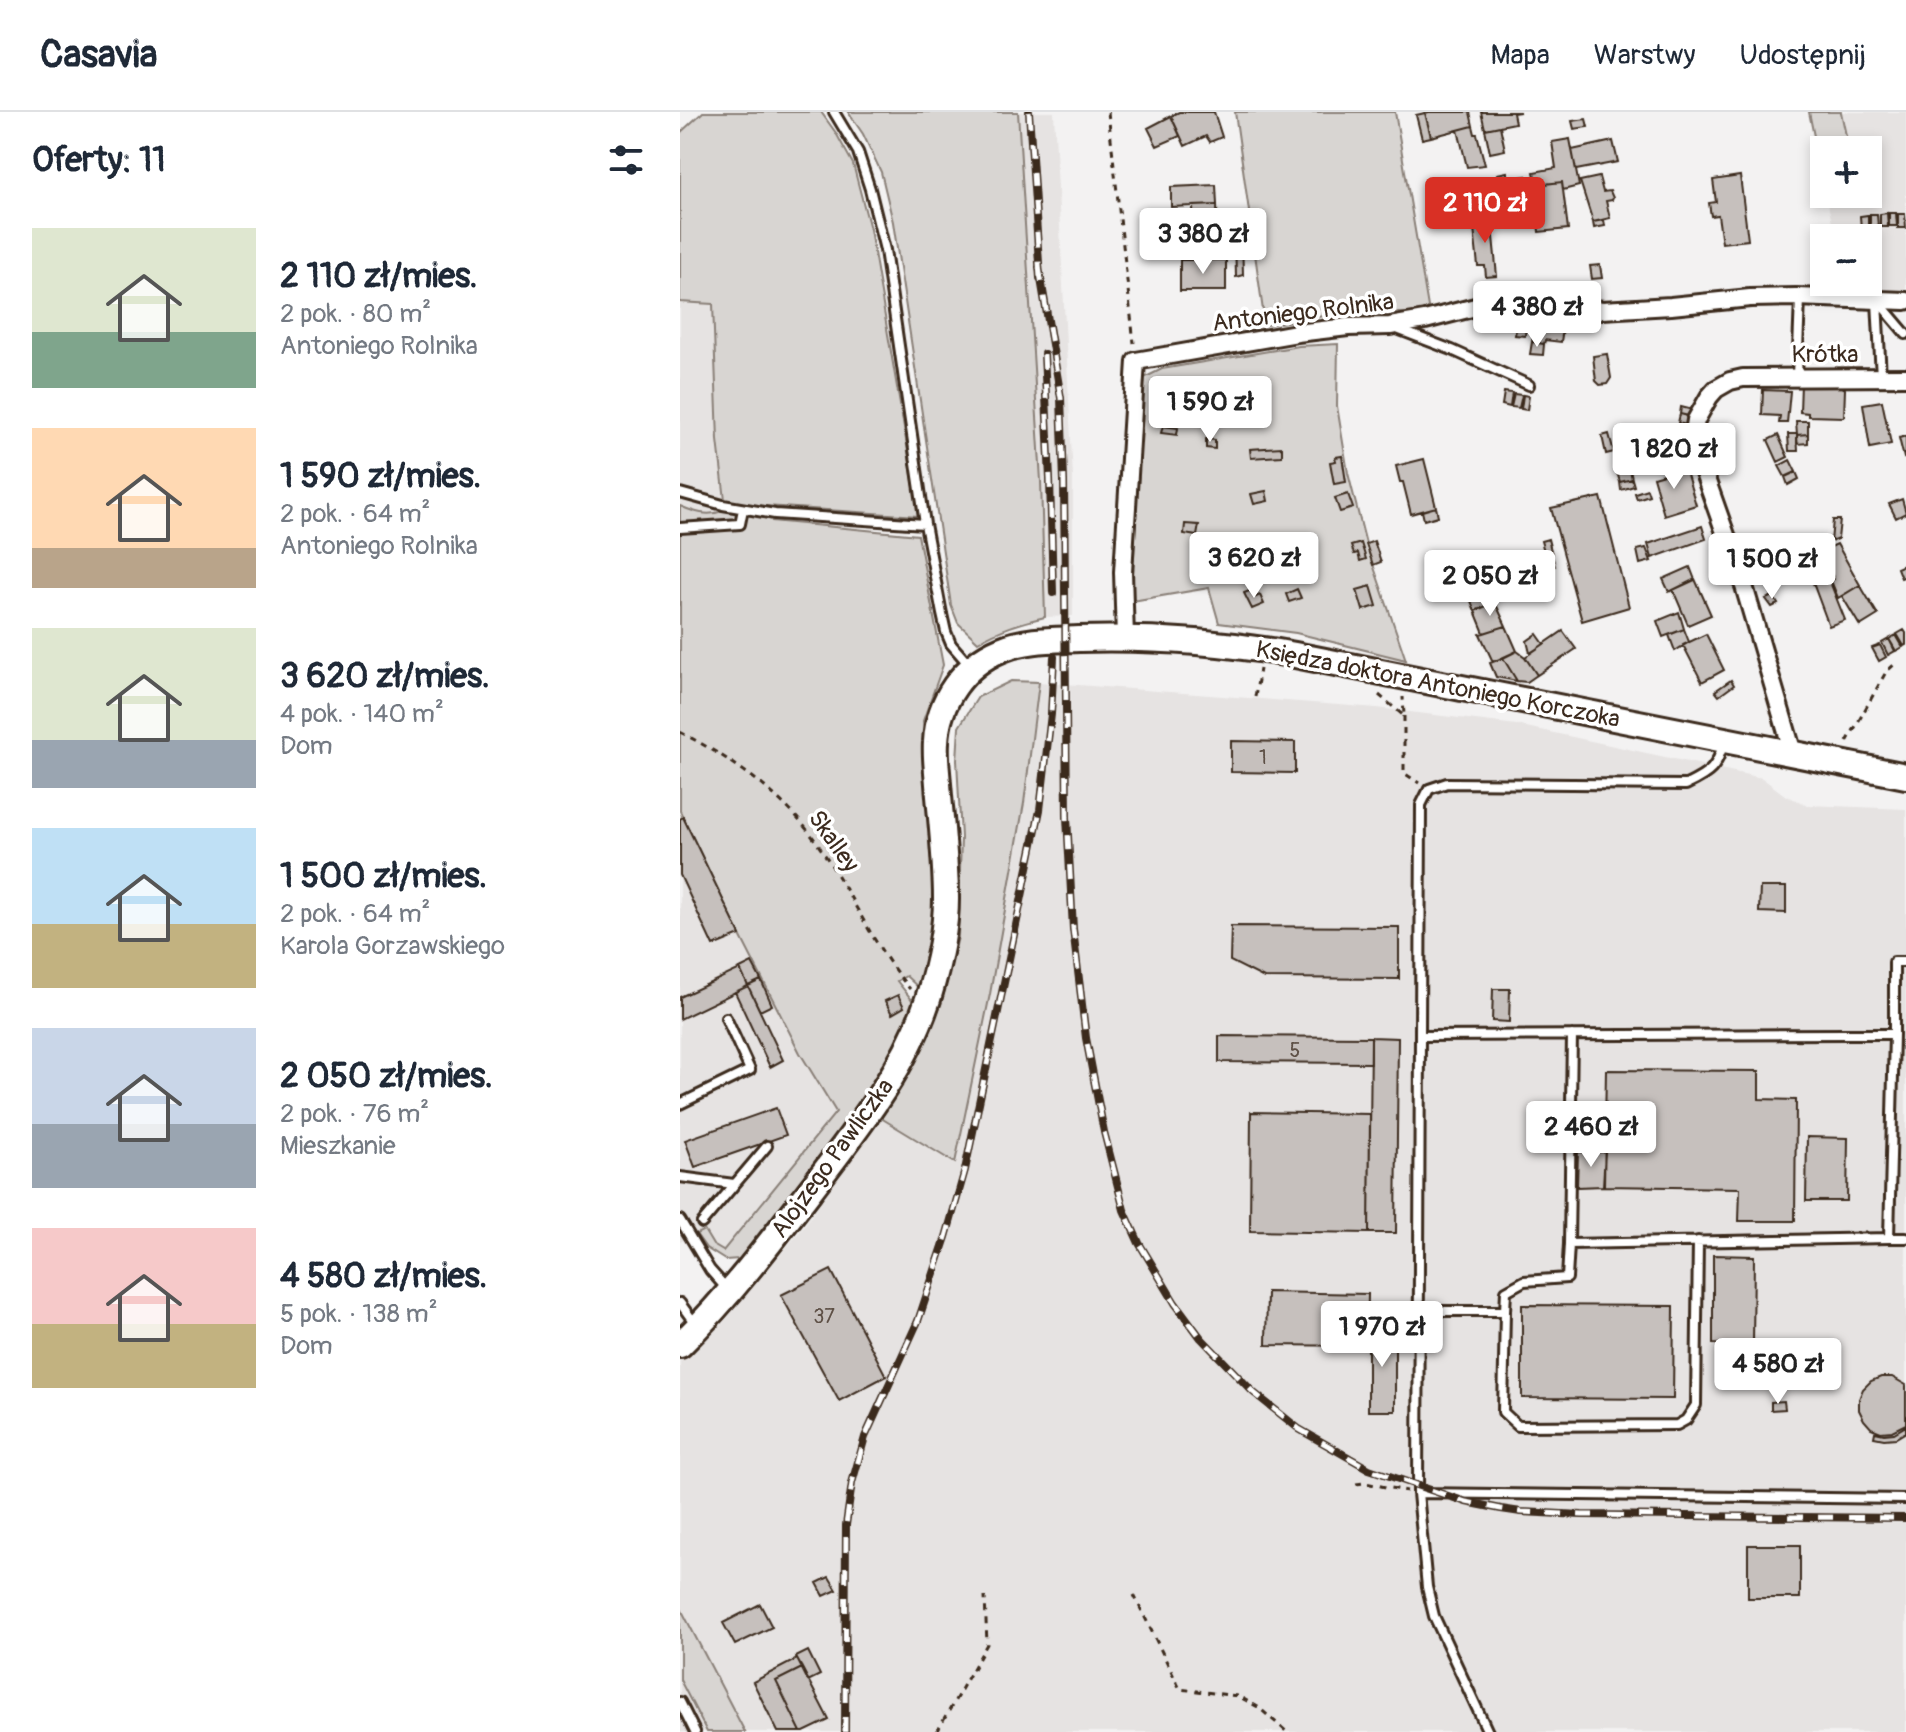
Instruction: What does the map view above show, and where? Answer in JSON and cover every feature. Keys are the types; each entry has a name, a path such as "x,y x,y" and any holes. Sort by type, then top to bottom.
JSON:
{"street":[{"name":"Antoniego Rolnika","path":"1136,361 1297,333 1390,326 1523,298 1602,310 1750,298 1906,301"},
{"path":"1125,638 1123,572 1136,361"},
{"name":"Krótka","path":"1793,753 1744,586 1699,459 1694,432 1696,420 1716,389 1743,378 1906,377"},
{"name":"Księdza doktora Antoniego Korczoka","path":"971,668 1002,649 1046,640 1125,638 1228,644 1906,776"},
{"name":"Alojzego Pawliczka","path":"680,1345 731,1293 867,1115 893,1075 927,1002 944,934 946,897 937,730 948,696 971,668"}],"lane":[{"path":"834,112 858,152 870,189 885,250 925,524 946,632 951,644 971,668"},
{"path":"1797,378 1800,298"},
{"path":"1877,301 1906,334"},
{"path":"1877,301 1881,378"},
{"path":"1390,326 1529,385"},
{"path":"680,493 775,514 925,524"},
{"path":"680,528 740,524 743,509"},
{"path":"1488,1732 1434,1616 1427,1587 1418,1493 1421,805 1429,789 1447,783 1686,785 1705,776 1719,760 1724,740"},
{"path":"1889,1238 1894,962 1906,962"},
{"path":"680,1104 750,1070 726,1018"},
{"path":"1420,1036 1894,1034"},
{"path":"1572,1035 1567,1278 1524,1281 1506,1291 1503,1412 1518,1426 1677,1425 1686,1420 1696,1405 1698,1241"},
{"path":"702,1223 767,1146"},
{"path":"680,1177 734,1184"},
{"path":"680,1220 710,1270 731,1293"},
{"path":"1569,1244 1906,1238"},
{"path":"680,1303 698,1328"},
{"path":"1419,1311 1505,1311"},
{"path":"1418,1493 1906,1499"},
{"path":"680,1702 695,1732"}],"path":[{"path":"1108,112 1136,361"},
{"path":"1255,697 1262,659"},
{"path":"1845,746 1886,672 1895,664"},
{"path":"1403,687 1404,773 1429,789"},
{"path":"1372,689 1404,716"},
{"name":"Skalley","path":"680,732 706,745 777,795 820,846 904,982 916,996 927,1002"},
{"path":"1356,1484 1418,1493"},
{"path":"1134,1595 1180,1689 1238,1696 1258,1707 1287,1732"},
{"path":"937,1732 987,1644 985,1597"}],"shaded area":[{"path":"703,112 821,112 853,164 870,229 919,516 767,506 772,521 918,535 943,665 923,721 934,853 934,910 929,963 921,990 906,976 897,981 916,1005 881,1077 739,1259 725,1260 706,1248 696,1234 704,1230 713,1245 723,1251 836,1112 800,1053 680,811 680,506 712,514 722,511 725,500 718,440 713,304 680,302 680,133"},
{"path":"848,112 1018,112 1041,481 1045,617 1010,627 978,642 958,623 951,605 893,222 881,172 863,134"},
{"path":"1018,112 1054,112 1073,478 1073,616 1045,617 1041,481"},
{"path":"1235,112 1395,112 1429,313 1345,313 1265,325"},
{"path":"1809,112 1841,112 1846,136 1814,136"},
{"path":"1841,112 1906,112 1906,290 1882,290 1882,224 1832,224 1829,208 1882,208 1882,136 1846,136"},
{"path":"680,302 713,303 718,440 725,500 722,511 712,515 680,506"},
{"path":"1338,344 1337,406 1348,473 1366,544 1406,660 1296,633 1219,623 1209,588 1132,601 1144,378 1162,369 1299,346"},
{"path":"1011,681 1039,682 1024,803 990,994 955,1163 881,1118 907,1077 941,1005 958,937 961,838 957,760 959,727 978,697"},
{"path":"1039,682 1377,708 1517,725 1762,778 1786,796 1808,805 1906,809 1906,1732 680,1732 680,1361 723,1323 801,1230 881,1118 955,1162 990,994 1024,803"},
{"path":"680,811 800,1053 836,1112 722,1252 713,1246 704,1230 680,1242"},
{"path":"680,1607 745,1732 707,1732 680,1680"}],"building":[{"path":"1179,112 1214,112 1222,137 1210,142 1206,136 1185,146 1171,116"},
{"path":"1470,112 1473,126 1431,137 1425,113"},
{"path":"1481,112 1520,112 1513,113 1515,123 1485,129"},
{"path":"1425,113 1431,137 1422,139 1416,115"},
{"path":"1171,116 1180,136 1157,146 1148,128"},
{"path":"1586,119 1588,127 1574,129 1572,121"},
{"path":"1473,126 1485,165 1467,167 1458,130"},
{"path":"1500,126 1505,150 1490,153 1485,129"},
{"path":"1570,139 1579,186 1563,190 1562,182 1537,185 1534,172 1556,168 1552,142"},
{"path":"1613,141 1618,162 1576,170 1572,150"},
{"path":"1507,172 1508,180 1498,181 1497,174"},
{"path":"1526,176 1528,184 1499,189 1498,181"},
{"path":"1740,176 1748,240 1722,243 1718,215 1711,216 1709,203 1716,202 1713,180"},
{"path":"1599,177 1603,192 1610,191 1613,198 1606,201 1610,218 1593,222 1580,181"},
{"path":"1562,182 1568,229 1539,232 1534,185"},
{"path":"1216,185 1217,205 1171,207 1171,187"},
{"path":"1452,186 1456,217 1428,221 1424,190"},
{"path":"1217,205 1218,243 1194,244 1193,206"},
{"path":"1887,213 1888,227 1880,224 1880,214"},
{"path":"1889,213 1896,213 1897,226 1889,226"},
{"path":"1870,214 1877,214 1878,224 1870,224"},
{"path":"1898,214 1905,214 1906,228 1898,228"},
{"path":"1868,215 1868,224 1861,224 1860,216"},
{"path":"1491,217 1497,276 1486,277 1485,266 1478,266 1473,219"},
{"path":"1604,220 1605,226 1594,228 1593,222"},
{"path":"1235,236 1242,236 1243,275 1236,277"},
{"path":"1180,260 1226,260 1226,291 1180,291"},
{"path":"1600,265 1602,278 1592,279 1590,266"},
{"path":"1537,310 1565,315 1561,342 1532,342"},
{"path":"1517,324 1526,326 1525,336 1515,335"},
{"path":"1532,342 1544,344 1543,355 1530,354"},
{"path":"1607,354 1611,378 1607,384 1600,385 1596,381 1593,356"},
{"path":"1801,383 1838,384 1845,389 1844,417 1808,416 1808,413 1800,412"},
{"path":"1763,390 1790,391 1787,423 1779,423 1780,416 1762,415"},
{"path":"1504,392 1512,393 1510,407 1502,405"},
{"path":"1514,394 1522,395 1519,408 1511,407"},
{"path":"1523,395 1529,396 1527,410 1521,409"},
{"path":"1882,401 1891,444 1870,448 1863,404"},
{"path":"1681,407 1693,410 1692,417 1680,414"},
{"path":"1680,414 1689,416 1687,425 1678,423"},
{"path":"1796,421 1808,421 1808,434 1797,435"},
{"path":"1163,426 1178,428 1177,435 1161,433"},
{"path":"1655,433 1660,455 1622,464 1616,442"},
{"path":"1609,434 1614,452 1606,454 1602,436"},
{"path":"1788,434 1797,434 1798,451 1789,451"},
{"path":"1808,434 1808,443 1797,444 1797,435"},
{"path":"1778,435 1788,457 1778,462 1768,440"},
{"path":"1906,436 1906,457 1904,458 1899,438"},
{"path":"1206,439 1215,440 1215,449 1206,448"},
{"path":"1282,447 1282,456 1251,458 1250,449"},
{"path":"1342,456 1346,482 1334,484 1330,462"},
{"path":"1662,458 1663,464 1643,469 1641,463"},
{"path":"1424,459 1436,507 1411,514 1396,466"},
{"path":"1790,460 1796,472 1785,477 1779,466"},
{"path":"1629,465 1632,479 1620,482 1616,469"},
{"path":"1685,468 1696,505 1664,515 1653,477"},
{"path":"1796,472 1799,479 1788,485 1785,477"},
{"path":"1632,479 1634,486 1621,490 1620,482"},
{"path":"1647,489 1649,495 1637,499 1635,493"},
{"path":"1266,491 1268,501 1254,504 1251,494"},
{"path":"1348,494 1353,508 1340,512 1335,498"},
{"path":"1601,497 1629,607 1582,621 1551,508"},
{"path":"1902,499 1906,513 1896,518 1889,504"},
{"path":"1436,507 1438,516 1424,520 1422,511"},
{"path":"1833,520 1840,520 1838,539 1831,542"},
{"path":"1185,524 1199,525 1197,536 1184,534"},
{"path":"1702,526 1706,539 1652,558 1648,544"},
{"path":"1548,539 1555,566 1549,568 1541,541"},
{"path":"1374,541 1381,562 1373,565 1366,544"},
{"path":"1361,543 1366,559 1360,561 1358,553 1354,554 1351,546"},
{"path":"1837,544 1860,585 1838,598 1831,581 1834,579 1820,552"},
{"path":"1646,548 1651,561 1640,564 1637,550"},
{"path":"1519,553 1529,582 1484,597 1474,568"},
{"path":"1906,564 1906,576 1901,578 1897,568"},
{"path":"1690,567 1695,580 1669,592 1663,579"},
{"path":"1825,571 1828,577 1813,583 1810,577"},
{"path":"1828,577 1845,620 1829,626 1813,583"},
{"path":"1695,579 1711,615 1688,625 1673,590"},
{"path":"1860,585 1878,615 1860,626 1842,596"},
{"path":"1371,586 1377,606 1363,610 1357,590"},
{"path":"1297,589 1301,598 1289,602 1286,594"},
{"path":"1252,590 1256,597 1260,595 1264,604 1252,609 1244,593"},
{"path":"1490,595 1493,603 1475,611 1471,601"},
{"path":"1773,596 1778,604 1772,607 1766,599"},
{"path":"1495,602 1506,626 1484,633 1475,611"},
{"path":"1679,612 1684,629 1663,637 1657,621"},
{"path":"1506,626 1517,651 1493,662 1480,634"},
{"path":"1684,629 1689,642 1675,651 1669,635"},
{"path":"1904,630 1906,645 1904,646 1897,634"},
{"path":"1563,631 1576,649 1537,675 1525,657"},
{"path":"1537,634 1544,644 1530,653 1527,641"},
{"path":"1706,634 1724,670 1702,682 1683,645"},
{"path":"1896,635 1903,647 1896,651 1889,639"},
{"path":"1889,639 1895,651 1888,655 1882,643"},
{"path":"1880,645 1886,657 1879,661 1872,648"},
{"path":"1517,651 1537,675 1527,682 1517,681 1503,658"},
{"path":"1503,658 1517,681 1496,677 1490,663"},
{"path":"1731,680 1734,685 1719,696 1715,691"},
{"path":"1231,741 1295,742 1295,773 1231,772"},
{"path":"683,817 740,935 713,946 680,875 680,819"},
{"path":"1760,887 1786,887 1786,913 1759,912"},
{"path":"1231,926 1399,927 1399,979 1264,978 1230,961"},
{"path":"752,963 761,980 748,986 740,969"},
{"path":"740,969 748,986 680,1019 680,997"},
{"path":"761,980 772,1005 760,1011 748,986"},
{"path":"748,986 783,1060 770,1067 735,992"},
{"path":"1493,989 1510,989 1509,1022 1492,1021"},
{"path":"898,995 904,1007 892,1014 885,1001"},
{"path":"1219,1036 1371,1037 1371,1063 1219,1062"},
{"path":"1371,1037 1398,1038 1396,1233 1369,1233"},
{"path":"1606,1070 1759,1071 1759,1099 1796,1100 1795,1221 1739,1221 1740,1188 1604,1186"},
{"path":"776,1108 786,1135 695,1167 685,1140"},
{"path":"1251,1112 1370,1114 1369,1233 1250,1231"},
{"path":"1807,1137 1848,1138 1847,1201 1806,1201"},
{"path":"1578,1152 1605,1152 1603,1186 1577,1187"},
{"path":"1713,1255 1754,1256 1753,1345 1713,1344"},
{"path":"831,1270 886,1376 839,1401 781,1295"},
{"path":"1267,1292 1368,1294 1367,1346 1266,1345"},
{"path":"1522,1305 1674,1306 1673,1399 1522,1398"},
{"path":"1368,1327 1395,1327 1395,1411 1368,1411"},
{"path":"1881,1377 1892,1377 1906,1385 1906,1424 1892,1431 1881,1432 1871,1428 1859,1410 1863,1389"},
{"path":"1784,1401 1785,1409 1771,1410 1771,1402"},
{"path":"1906,1426 1906,1432 1896,1438 1874,1437 1875,1432 1894,1433"},
{"path":"1748,1545 1800,1545 1800,1598 1748,1598"},
{"path":"829,1577 837,1590 824,1596 817,1583"},
{"path":"760,1604 772,1627 735,1645 723,1623"},
{"path":"808,1651 820,1675 808,1681 796,1657"},
{"path":"797,1659 802,1668 776,1681 801,1732 778,1732 753,1682"},
{"path":"802,1668 829,1720 804,1732 801,1732 776,1681"}],"railway":[{"path":"1029,112 1040,278"},
{"path":"1039,267 1061,398 1067,817 1073,929 1086,1038 1104,1132 1124,1210 1139,1243 1175,1303 1201,1338 1253,1392 1299,1429 1369,1469 1466,1502 1521,1512 1582,1515 1906,1518"},
{"path":"1044,354 1053,593"},
{"path":"845,1732 846,1525 852,1483 865,1437 918,1321 965,1170 1040,810 1054,657"}]}
